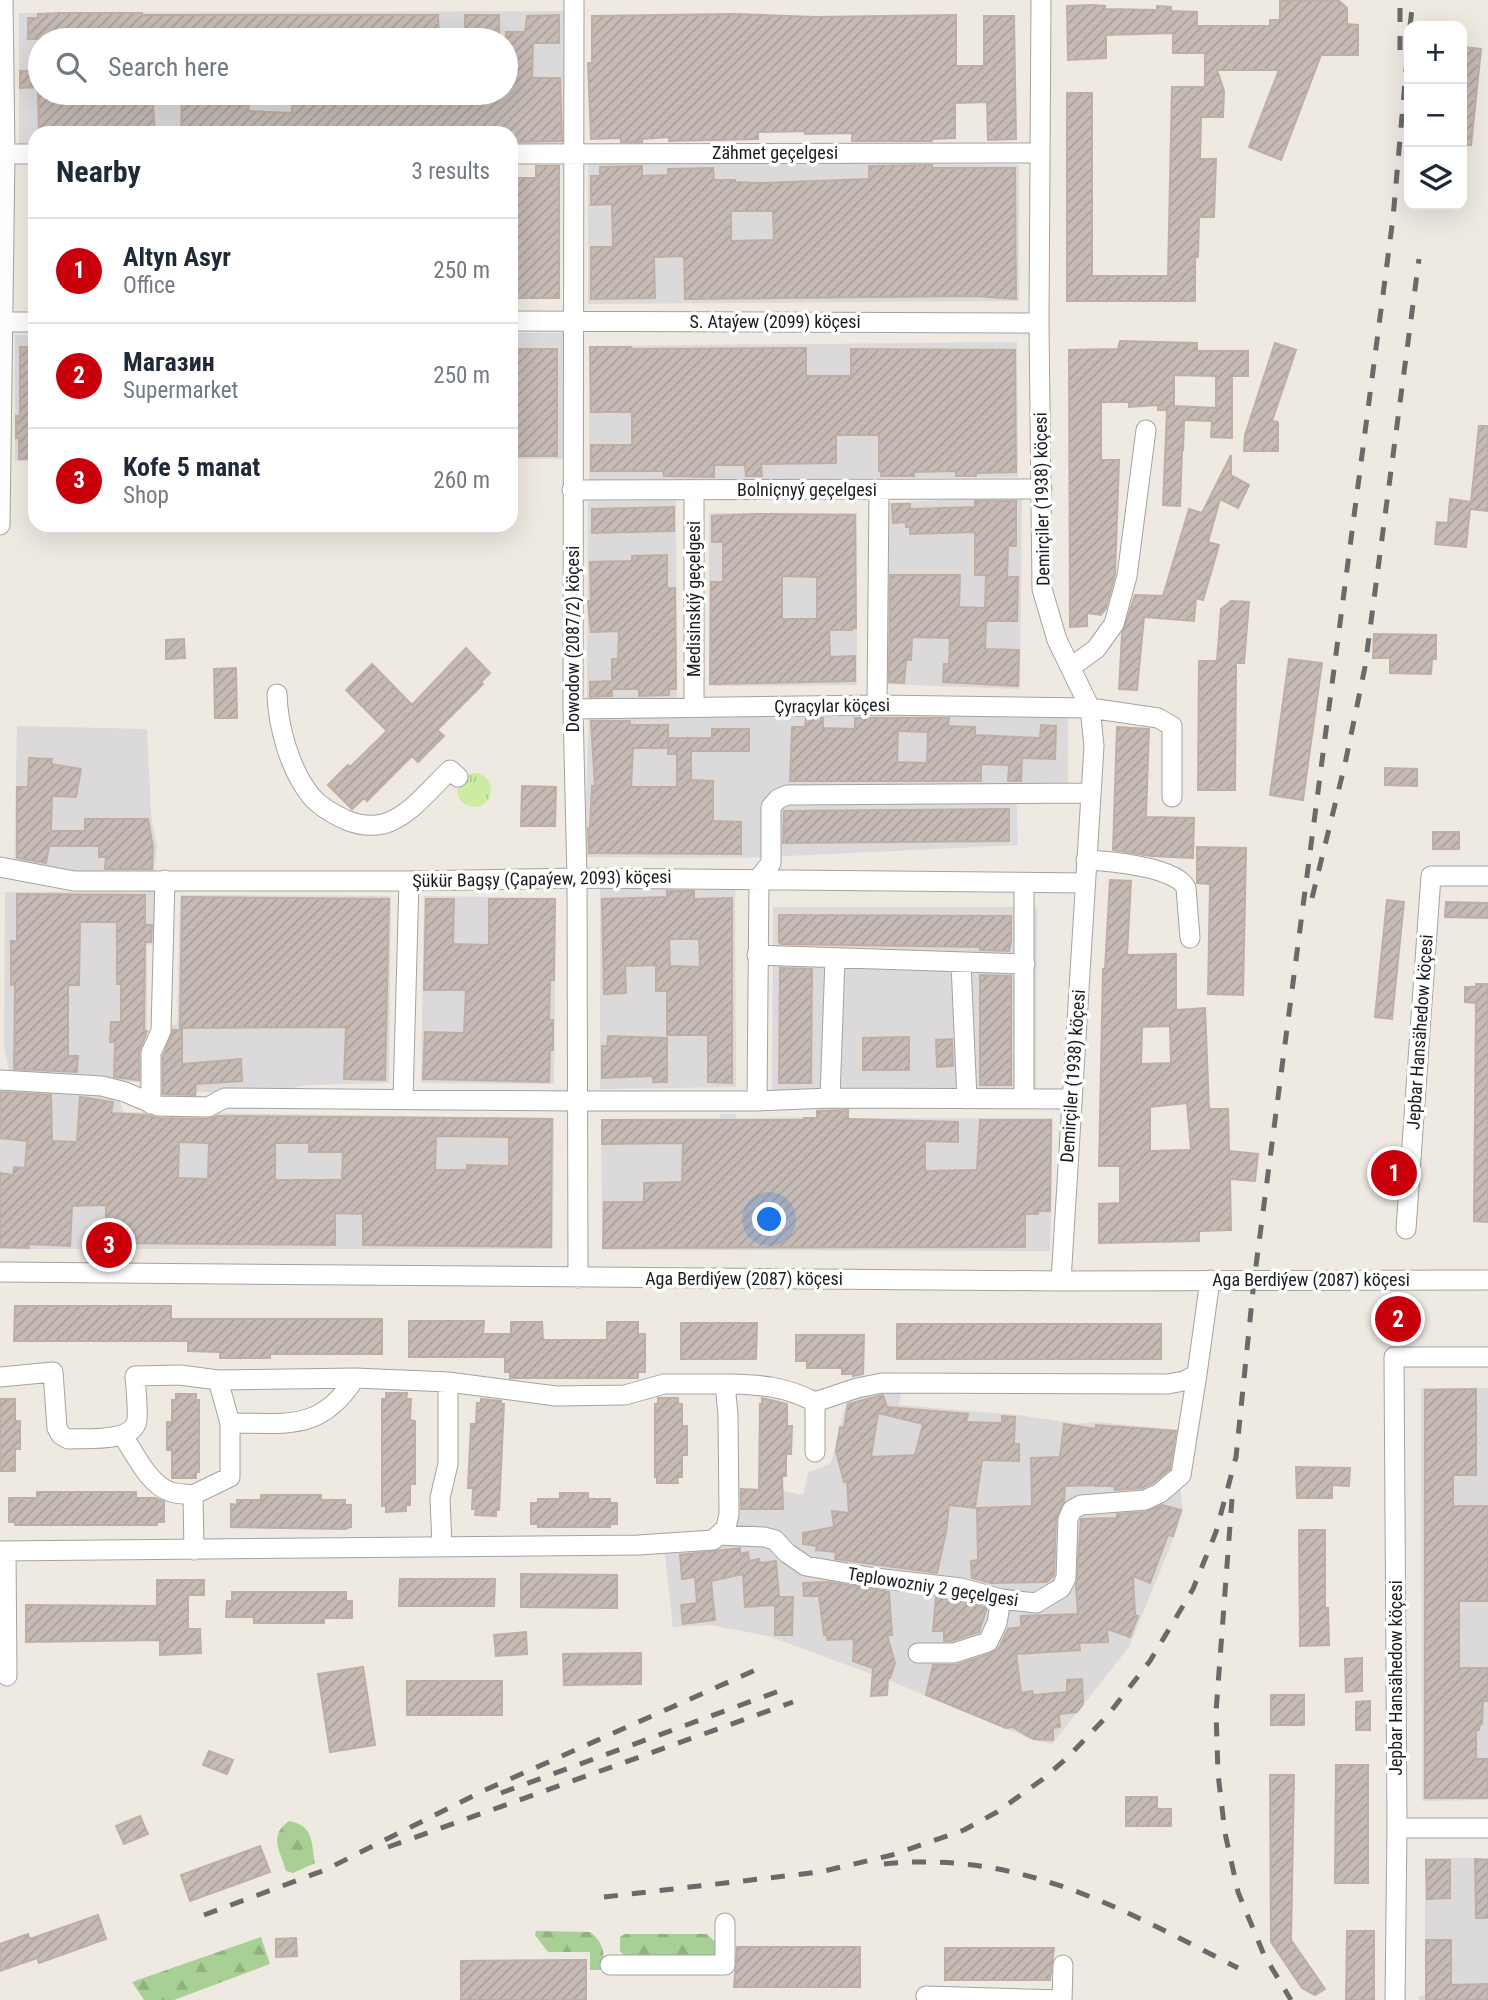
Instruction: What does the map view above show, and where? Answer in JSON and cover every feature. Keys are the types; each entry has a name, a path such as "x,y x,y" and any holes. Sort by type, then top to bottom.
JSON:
{"street":[{"path":"0,525 5,154 3,0"},
{"name":"Dowodow (2087/2) köçesi","path":"574,0 572,490 578,1278"},
{"name":"Demirçiler (1938) köçesi","path":"1041,0 1039,323 1042,589 1057,640 1090,708 1094,746 1070,1099 1061,1281"},
{"name":"Zähmet geçelgesi","path":"518,154 1039,153"},
{"path":"5,154 28,154"},
{"name":"S. Ataýew (2099) köçesi","path":"518,321 1039,323"},
{"path":"1,322 28,322"},
{"path":"1071,667 1097,649 1114,624 1127,576 1146,430"},
{"name":"Bolniçnyý geçelgesi","path":"572,490 1042,489"},
{"name":"Medisinskiý geçelgesi","path":"694,490 694,707"},
{"path":"877,705 879,491"},
{"path":"277,694 287,749 303,784 324,808 338,816 371,826 385,824 414,805 450,769 457,776"},
{"name":"Çyraçylar köçesi","path":"573,709 877,705 1090,708 1158,718 1172,726 1172,797"},
{"path":"757,1101 759,878 771,863 771,807 778,799 787,795 1090,793"},
{"path":"1086,860 1109,861 1147,869 1183,881 1186,888 1190,938"},
{"name":"Şükür Bagşy (Çapaýew, 2093) köçesi","path":"0,867 74,881 759,878 1085,883"},
{"name":"Jepbar Hansähedow köçesi","path":"1406,1229 1431,876 1488,876"},
{"path":"151,1104 151,1053 161,1031 165,880"},
{"path":"402,1099 410,881"},
{"path":"1024,883 1024,1099"},
{"path":"757,956 1025,964"},
{"path":"830,1098 835,958"},
{"path":"961,963 967,1099"},
{"path":"0,1080 102,1086 125,1092 151,1104 208,1107 225,1098 578,1101 1070,1099"},
{"name":"Aga Berdiýew (2087) köçesi","path":"0,1272 1061,1281 1488,1280"},
{"path":"0,1377 53,1372 57,1428 61,1435 68,1439 123,1436 137,1423 135,1376 180,1375 218,1380 355,1378 448,1382 556,1396 625,1395 664,1384 772,1385 815,1402 882,1383 1168,1384 1184,1381 1197,1374 1210,1280"},
{"name":"Jepbar Hansähedow köçesi","path":"1395,2000 1397,1828 1394,1357 1488,1357"},
{"name":"Teplowozniy 2 geçelgesi","path":"3,1551 639,1545 713,1540 719,1535 764,1537 775,1541 806,1566 875,1578 961,1588 1001,1599 1036,1603 1061,1588 1066,1578 1068,1519 1072,1510 1081,1505 1145,1500 1160,1493 1181,1475 1197,1374"},
{"path":"230,1423 299,1423 315,1418 347,1391 355,1378"},
{"path":"123,1436 146,1472 162,1488 172,1492 194,1495 230,1477 230,1423 218,1380"},
{"path":"442,1546 440,1498 448,1464 448,1382"},
{"path":"719,1535 726,1528 729,1514 725,1384"},
{"path":"815,1402 815,1452"},
{"path":"194,1495 194,1550"},
{"path":"3,1551 7,1676"},
{"path":"918,1653 954,1653 988,1642 997,1623 1001,1599"},
{"path":"1397,1828 1488,1828"},
{"path":"610,1965 725,1965 724,1923"},
{"path":"926,1996 1062,2000 1063,1965"}],"shaded area":[{"path":"564,11 564,146 518,146 518,126 28,126 28,148 19,148 19,13"},
{"path":"642,161 1019,165 1019,301 588,304 588,163"},
{"path":"518,333 564,333 564,459 518,459"},
{"path":"15,335 28,335 28,461 15,461"},
{"path":"1017,342 1018,477 589,481 589,346"},
{"path":"1022,498 1020,689 886,684 889,503"},
{"path":"676,500 677,699 587,701 588,501"},
{"path":"709,513 857,513 857,685 709,686"},
{"path":"805,710 1068,717 1068,787 1016,790 1018,845 744,858 584,857 589,716"},
{"path":"17,726 147,729 151,815 157,847 154,873 75,874 14,863"},
{"path":"735,885 736,1087 600,1089 600,886"},
{"path":"156,891 157,944 147,945 147,1082 10,1077 4,1045 5,892"},
{"path":"180,895 391,896 389,1083 307,1085 265,1093 198,1092 196,1104 156,1103 159,1055 169,1055 169,1026 177,1024"},
{"path":"424,896 556,898 554,1084 421,1083"},
{"path":"773,907 1037,907 1036,1091 772,1090"},
{"path":"0,1086 58,1087 119,1098 123,1112 554,1118 553,1249 0,1249"},
{"path":"816,1106 849,1106 849,1118 1053,1118 1050,1251 602,1250 601,1119 720,1118 720,1114 735,1114 736,1118 816,1117"},
{"path":"1421,1388 1488,1388 1488,1800 1422,1801"},
{"path":"902,1389 899,1405 1018,1415 1078,1424 1097,1422 1180,1430 1177,1464 1183,1511 1174,1537 1129,1647 1052,1744 1036,1741 888,1680 768,1636 710,1625 673,1627 663,1537 717,1544 732,1488 775,1489 803,1495 808,1473 831,1463 848,1395"},
{"path":"1425,1858 1488,1858 1488,2000 1419,2000 1419,1996 1425,1995"}],"green space":[{"path":"474,773 486,778 491,790 486,802 474,807 462,802 457,790 462,778"},
{"path":"289,1821 297,1823 307,1831 312,1841 315,1863 293,1873 286,1871 277,1844 279,1832"},
{"path":"536,1931 590,1932 602,1949 603,1970 590,1970 590,1952 548,1952 535,1935"},
{"path":"625,1934 707,1934 717,1944 716,1960 625,1956 620,1951 620,1937"},
{"path":"261,1937 270,1964 174,2000 144,2000 132,1982"}],"building":[{"path":"1338,0 1347,8 1347,24 1358,25 1358,55 1321,55 1281,160 1249,147 1279,70 1217,70 1224,91 1223,117 1201,117 1200,159 1216,159 1214,217 1199,217 1195,301 1067,301 1067,93 1092,93 1092,276 1168,276 1172,87 1205,87 1205,53 1173,53 1173,33 1106,35 1106,58 1068,60 1067,6 1157,10 1157,6 1171,7 1171,11 1197,12 1197,26 1270,26 1270,20 1280,20 1280,1"},
{"path":"38,14 438,15 439,28 28,28 28,18 38,18"},
{"path":"734,14 815,17 956,15 956,66 984,66 984,16 1014,16 1016,139 988,140 987,102 955,103 955,138 932,141 852,141 852,133 805,134 805,131 758,132 758,139 669,141 669,137 642,139 642,142 621,142 621,138 591,139 588,63 592,63 592,16"},
{"path":"465,15 499,15 499,28 465,28"},
{"path":"559,15 559,43 533,43 532,78 560,78 562,141 518,142 518,126 181,126 182,105 249,105 248,111 292,113 292,105 518,105 518,32 525,32 527,16"},
{"path":"1467,47 1481,49 1471,145 1467,145"},
{"path":"20,71 28,71 28,88 20,88"},
{"path":"38,105 153,105 154,126 39,126"},
{"path":"536,166 559,166 559,298 518,298 518,178 536,178"},
{"path":"642,166 642,176 668,175 668,169 713,168 714,180 759,183 869,179 869,166 1015,168 1016,299 975,296 685,299 684,256 654,257 655,298 591,299 591,247 613,247 612,204 591,205 591,176 600,176 600,167","holes":["731,211 773,211 774,240 731,241"]},
{"path":"1120,341 1197,343 1197,351 1248,351 1248,376 1232,376 1232,438 1211,437 1212,421 1184,420 1183,450 1180,450 1180,506 1163,505 1167,410 1158,410 1158,405 1129,407 1129,402 1101,402 1101,460 1119,460 1115,575 1106,608 1101,615 1087,613 1087,626 1070,627 1069,350 1118,349","holes":["1174,375 1216,376 1216,408 1174,406"]},
{"path":"1275,343 1296,350 1272,421 1278,422 1278,451 1244,451 1245,435"},
{"path":"20,347 28,347 28,459 19,459 16,416 20,416"},
{"path":"590,347 806,348 806,376 851,376 851,349 1015,350 1016,472 956,476 956,471 914,472 914,476 881,476 879,435 836,435 836,463 761,464 762,476 746,476 745,465 714,465 714,477 664,476 663,471 591,471 591,445 632,445 632,412 591,412"},
{"path":"518,349 557,349 557,456 518,456"},
{"path":"1479,426 1488,426 1488,511 1470,509 1466,547 1435,544 1437,522 1448,523 1450,499 1471,502"},
{"path":"1231,455 1231,475 1249,485 1238,508 1220,499 1208,542 1219,545 1203,600 1196,598 1194,621 1144,617 1137,690 1119,689 1122,634 1135,595 1163,596 1189,509 1202,513"},
{"path":"975,501 1016,501 1016,546 1008,546 1007,577 1018,577 1017,621 986,621 985,649 1019,650 1018,686 943,682 944,664 949,664 950,638 912,637 911,660 906,660 904,683 889,682 890,575 960,575 959,607 985,608 986,575 975,575 975,532 910,534 910,527 906,527 906,522 893,523 892,504 910,504 910,509 975,507"},
{"path":"674,507 674,531 592,533 592,509"},
{"path":"855,515 856,628 829,630 830,657 855,656 855,681 710,684 711,582 723,582 723,542 712,542 712,516","holes":["782,576 817,577 817,619 782,619"]},
{"path":"667,555 667,588 675,588 676,689 669,689 669,695 639,696 639,689 612,689 612,696 590,697 590,682 612,681 612,659 618,659 619,631 591,632 588,601 591,601 590,562 632,561 632,556"},
{"path":"1231,601 1249,602 1244,663 1236,663 1235,790 1198,790 1199,661 1217,661 1221,609"},
{"path":"1374,634 1436,635 1436,659 1432,659 1431,674 1390,673 1390,658 1373,658"},
{"path":"184,639 185,658 166,659 166,640"},
{"path":"466,648 490,673 481,682 483,684 437,730 444,736 418,762 412,756 367,801 364,798 352,809 328,785 387,731 346,690 372,664 412,705"},
{"path":"1289,659 1322,663 1303,800 1270,795"},
{"path":"236,668 237,718 215,718 214,669"},
{"path":"806,718 823,718 823,728 855,729 855,718 949,718 948,726 975,727 975,735 1040,738 1041,725 1056,726 1055,759 1022,758 1021,781 1008,781 1009,765 981,764 981,781 790,781 792,727 805,727","holes":["898,731 928,732 927,763 897,762"]},
{"path":"591,721 668,725 668,748 633,748 631,787 677,787 677,754 668,754 669,738 712,738 712,729 749,729 749,751 691,751 691,780 713,781 713,821 741,822 741,854 589,853 588,828 592,786 595,786"},
{"path":"1117,727 1149,729 1146,817 1194,818 1193,858 1151,856 1113,850"},
{"path":"29,758 52,759 51,764 81,769 76,797 52,796 51,831 85,831 85,819 148,819 153,847 152,869 105,869 106,857 99,857 99,846 49,846 46,863 17,858 17,787 28,787"},
{"path":"1385,768 1417,769 1417,786 1385,785"},
{"path":"522,786 556,787 555,826 521,826"},
{"path":"1009,809 1009,841 783,843 784,811"},
{"path":"1433,832 1459,832 1459,849 1433,849"},
{"path":"1197,847 1246,848 1243,995 1208,994 1210,884 1197,883"},
{"path":"1110,880 1131,881 1127,955 1176,954 1176,1010 1205,1008 1209,1109 1228,1109 1229,1151 1258,1154 1255,1181 1230,1179 1231,1230 1199,1231 1199,1241 1099,1243 1099,1204 1120,1203 1120,1166 1099,1166","holes":["1170,1026 1171,1063 1141,1064 1142,1027","1187,1103 1191,1150 1150,1151 1150,1107"]},
{"path":"667,891 694,891 694,899 732,898 732,1083 708,1082 708,1035 667,1035 667,991 656,991 656,965 625,966 626,993 604,994 602,899 667,897","holes":["669,939 699,939 700,967 670,966"]},
{"path":"17,894 145,895 145,925 152,925 151,942 145,942 144,1030 147,1031 139,1052 139,1080 114,1077 115,1042 110,1042 111,1022 121,1022 121,984 117,984 117,922 80,922 79,985 68,985 68,1056 78,1056 77,1072 14,1069 15,985 11,985 11,941 17,941"},
{"path":"182,897 389,899 385,1080 344,1079 346,1027 180,1028"},
{"path":"426,899 454,899 453,944 489,945 489,899 555,899 554,980 550,980 549,1020 553,1020 553,1050 550,1050 549,1082 423,1079 425,1032 464,1033 466,990 424,990"},
{"path":"1387,900 1404,902 1392,1019 1375,1017"},
{"path":"1446,902 1488,903 1488,918 1445,917"},
{"path":"779,915 1011,916 1011,942 1009,951 980,950 980,947 781,944"},
{"path":"780,968 812,969 811,1083 779,1083"},
{"path":"980,975 1011,976 1011,1085 980,1085"},
{"path":"1476,984 1488,984 1488,1222 1474,1221 1476,1003 1465,1002 1465,987 1476,987"},
{"path":"173,1030 182,1030 182,1064 241,1059 242,1081 196,1084 195,1095 163,1094 163,1056"},
{"path":"608,1036 667,1038 667,1082 653,1082 653,1076 602,1078 602,1046 607,1046"},
{"path":"909,1037 909,1070 863,1070 863,1038"},
{"path":"952,1039 953,1066 937,1067 936,1040"},
{"path":"0,1092 51,1095 52,1141 77,1142 80,1097 113,1102 111,1113 158,1118 208,1119 218,1116 552,1119 551,1247 363,1245 363,1214 335,1213 335,1245 106,1243 106,1205 72,1206 70,1246 29,1244 29,1248 0,1247 0,1173 13,1175 14,1167 25,1168 27,1141 0,1138","holes":["436,1136 509,1137 509,1166 467,1165 467,1170 435,1170","179,1142 209,1143 208,1179 178,1178","275,1143 309,1143 309,1152 343,1152 342,1180 275,1180"]},
{"path":"848,1110 848,1119 958,1122 958,1142 925,1141 925,1171 977,1170 980,1120 1051,1120 1050,1211 1025,1214 1025,1247 603,1248 604,1202 644,1202 644,1183 682,1182 683,1143 602,1144 602,1120 804,1120 817,1118 817,1111"},
{"path":"15,1306 171,1306 171,1319 382,1319 382,1354 270,1354 270,1358 220,1358 220,1352 188,1351 188,1341 14,1341"},
{"path":"409,1321 484,1321 483,1334 511,1334 511,1322 542,1322 543,1340 607,1340 607,1322 638,1322 638,1334 645,1334 645,1372 638,1372 638,1378 510,1378 510,1372 505,1372 505,1357 409,1357"},
{"path":"681,1323 757,1323 756,1359 681,1359"},
{"path":"897,1324 1161,1324 1161,1359 897,1359"},
{"path":"796,1335 864,1335 863,1374 842,1374 842,1368 807,1368 807,1361 796,1361"},
{"path":"1476,1389 1476,1475 1453,1475 1453,1506 1488,1506 1488,1601 1459,1601 1459,1668 1488,1668 1488,1701 1483,1701 1482,1724 1479,1730 1476,1730 1476,1759 1488,1759 1488,1798 1425,1798 1425,1390"},
{"path":"386,1393 407,1393 406,1399 411,1399 410,1420 415,1421 415,1484 410,1484 410,1505 406,1505 406,1511 386,1512 386,1506 382,1506 382,1399 386,1399"},
{"path":"176,1394 196,1394 196,1400 199,1400 199,1472 196,1472 196,1478 172,1478 172,1450 167,1450 167,1422 172,1422 172,1400 176,1400"},
{"path":"883,1395 887,1407 968,1414 966,1422 1002,1423 1002,1416 1015,1417 1014,1444 1019,1444 1019,1461 982,1460 975,1508 949,1505 937,1573 835,1559 836,1552 816,1550 817,1546 803,1544 803,1533 834,1527 832,1511 849,1513 847,1481 844,1482 836,1451 848,1404","holes":["878,1413 923,1424 915,1455 871,1457"]},
{"path":"658,1398 678,1398 678,1404 682,1404 682,1426 687,1426 687,1455 682,1455 682,1477 677,1477 678,1483 657,1483 655,1404 658,1404"},
{"path":"762,1398 787,1404 787,1426 792,1426 791,1454 786,1454 786,1476 782,1476 783,1509 741,1509 741,1489 759,1490"},
{"path":"0,1399 15,1399 15,1421 20,1421 20,1449 15,1449 15,1471 0,1471"},
{"path":"481,1399 501,1401 501,1404 504,1404 499,1510 496,1510 496,1516 475,1515 476,1509 472,1509 473,1488 468,1488 471,1424 476,1424 477,1403 481,1403"},
{"path":"1064,1424 1096,1429 1096,1425 1176,1431 1170,1469 1142,1488 1115,1490 1114,1486 1065,1486 1064,1502 1056,1519 1054,1575 1047,1582 991,1583 972,1578 971,1561 978,1560 977,1508 1032,1506 1031,1458 1060,1457"},
{"path":"1296,1467 1350,1468 1349,1486 1332,1485 1332,1498 1297,1498"},
{"path":"37,1492 136,1492 136,1498 155,1498 164,1502 164,1522 157,1522 157,1525 15,1525 15,1522 9,1522 9,1498 37,1498"},
{"path":"560,1493 588,1493 588,1499 610,1499 610,1503 617,1503 617,1524 610,1524 610,1527 538,1527 538,1524 531,1524 531,1503 538,1503 538,1499 560,1499"},
{"path":"261,1495 321,1495 321,1500 345,1500 345,1505 351,1505 351,1527 231,1527 231,1504 237,1505 237,1500 261,1500"},
{"path":"1162,1505 1181,1510 1173,1536 1168,1535 1150,1583 1133,1576 1135,1615 1138,1616 1130,1637 1107,1629 1108,1642 1079,1643 1080,1650 1016,1654 1021,1693 1032,1691 1033,1695 1067,1692 1067,1680 1082,1679 1083,1704 1077,1712 1059,1714 1060,1727 1053,1728 1053,1740 1033,1739 1013,1727 1006,1728 926,1695 933,1665 957,1665 992,1653 999,1648 1008,1629 1021,1627 1021,1616 1078,1614 1076,1586 1081,1519 1117,1518 1117,1514 1146,1512"},
{"path":"1299,1530 1325,1530 1325,1608 1328,1608 1329,1645 1300,1646"},
{"path":"740,1548 740,1554 748,1552 749,1561 776,1561 779,1597 793,1597 792,1635 775,1635 775,1605 745,1607 743,1574 711,1581 715,1620 683,1624 681,1605 697,1603 695,1577 682,1579 680,1555"},
{"path":"521,1574 617,1575 617,1608 521,1607"},
{"path":"400,1579 495,1579 494,1606 399,1606"},
{"path":"157,1580 204,1580 204,1595 188,1595 188,1629 200,1629 201,1653 160,1655 160,1640 26,1642 26,1605 157,1606"},
{"path":"829,1582 889,1592 892,1635 887,1635 895,1663 888,1678 887,1695 871,1696 873,1668 853,1661 854,1639 827,1640 827,1635 824,1635 819,1596 804,1596 803,1583"},
{"path":"232,1592 346,1592 346,1601 352,1601 352,1618 324,1618 324,1623 254,1623 254,1617 226,1617 227,1601 232,1601"},
{"path":"936,1597 987,1608 979,1632 944,1641 944,1631 933,1631"},
{"path":"526,1632 527,1654 496,1656 494,1635"},
{"path":"641,1653 641,1684 564,1685 563,1654"},
{"path":"1362,1658 1362,1691 1346,1692 1345,1659"},
{"path":"363,1667 375,1745 330,1752 318,1674"},
{"path":"407,1681 502,1681 502,1715 407,1715"},
{"path":"1271,1695 1304,1695 1304,1725 1271,1725"},
{"path":"1370,1701 1370,1730 1356,1730 1356,1702"},
{"path":"209,1751 233,1760 227,1774 203,1765"},
{"path":"1336,1765 1368,1765 1368,1883 1335,1883"},
{"path":"1270,1775 1294,1775 1291,1940 1325,1989 1315,1995 1302,1988 1271,1942"},
{"path":"1126,1797 1157,1797 1157,1809 1171,1809 1171,1826 1126,1826"},
{"path":"140,1816 148,1834 124,1844 116,1826"},
{"path":"260,1846 270,1872 190,1901 181,1875"},
{"path":"1475,1859 1488,1860 1488,1918 1476,1918"},
{"path":"1426,1860 1450,1860 1450,1898 1427,1899"},
{"path":"98,1915 106,1939 39,1963 37,1958 0,1971 0,1944 28,1934 30,1939"},
{"path":"1347,1931 1374,1931 1374,2000 1346,2000"},
{"path":"296,1938 297,1956 276,1957 276,1939"},
{"path":"1426,1940 1451,1940 1451,1985 1488,1984 1488,2000 1426,2000"},
{"path":"737,1947 860,1947 860,1987 734,1987"},
{"path":"945,1948 1054,1948 1050,1980 945,1980"},
{"path":"586,1960 586,2000 461,2000 461,1961"}],"railway":[{"path":"1400,0 1400,50"},
{"path":"1411,21 1413,0"},
{"path":"604,1897 820,1872 892,1855 964,1830 997,1812 1043,1779 1108,1715 1150,1661 1193,1589 1216,1532 1236,1457 1254,1281 1393,218 1405,84"},
{"path":"1312,898 1345,764 1365,667 1419,259"},
{"path":"1232,1499 1216,1712 1218,1774 1225,1833 1238,1892 1264,1955 1291,2000"},
{"path":"204,1915 325,1870 483,1791 760,1668"},
{"path":"501,1793 790,1687"},
{"path":"388,1847 793,1702"},
{"path":"884,1864 934,1862 980,1866 1025,1875 1111,1905 1238,1968"}],"place":[{"name":"Altyn Asyr","path":"1394,1173"},
{"name":"Kofe 5 manat","path":"109,1245"},
{"name":"Магазин","path":"1398,1319"}]}
